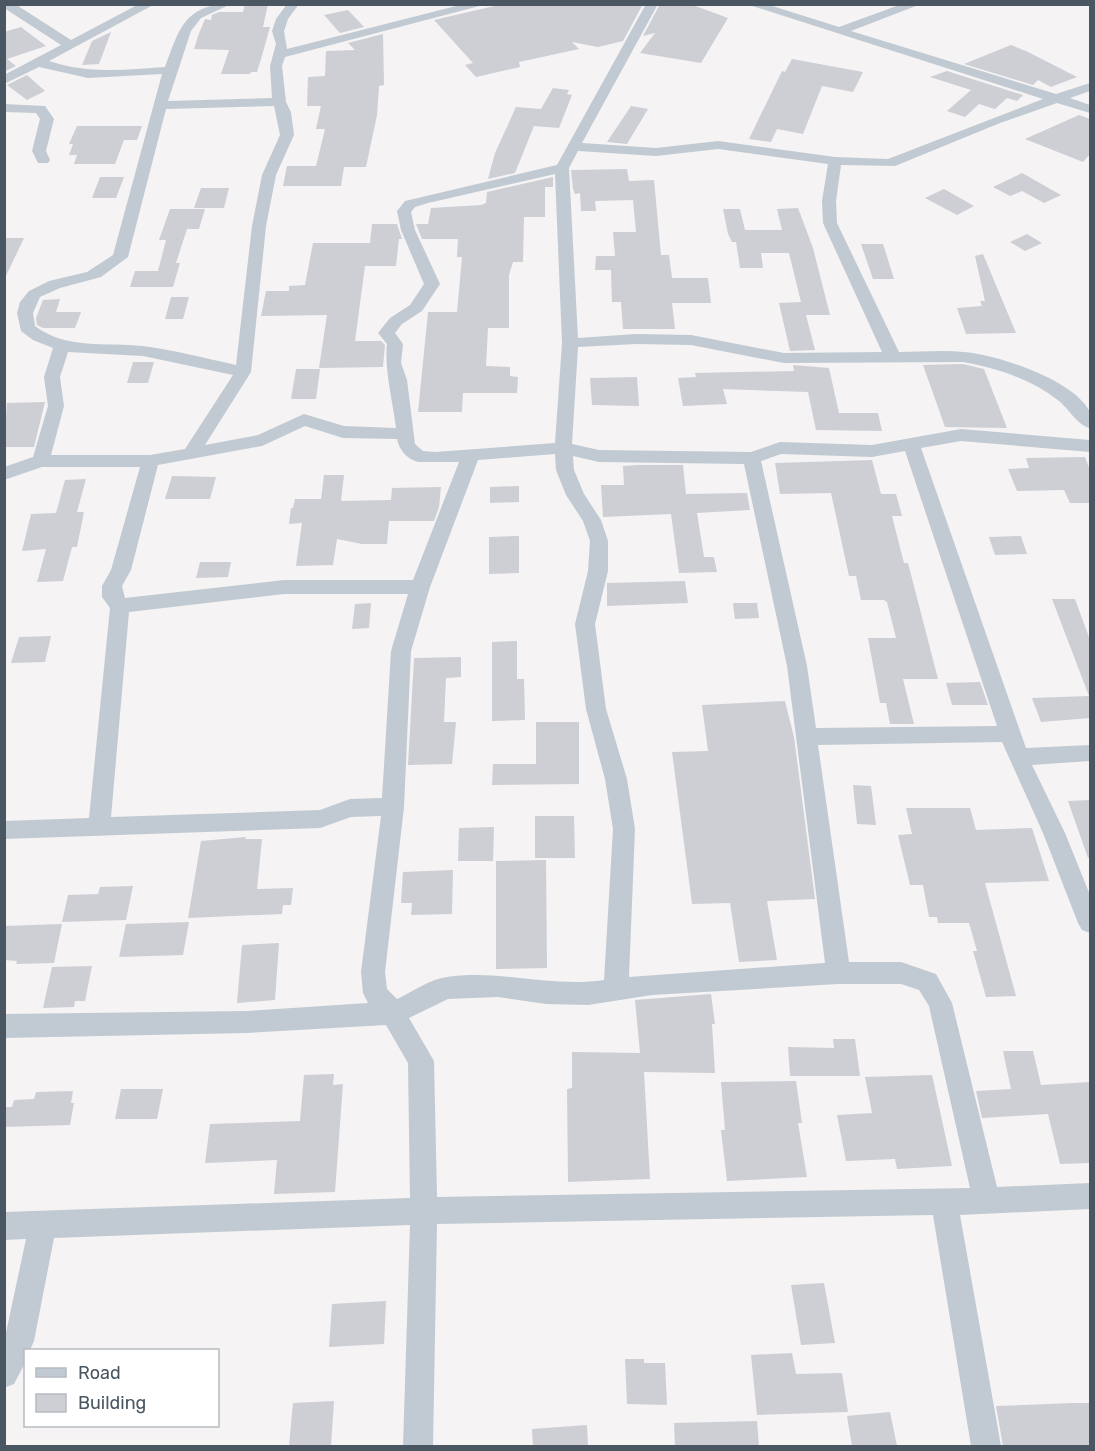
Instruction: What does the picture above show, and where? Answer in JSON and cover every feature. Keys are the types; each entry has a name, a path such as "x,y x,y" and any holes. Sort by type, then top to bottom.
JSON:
{"street":[{"path":"6,4 70,45"},
{"path":"225,4 197,15 185,30 170,70 120,257 94,274 38,290 29,297 24,308 27,328 44,340 62,345 142,351 190,359 243,372"},
{"path":"190,454 243,372 259,226 269,176 287,135 284,112 279,102 276,66 282,44 278,31 282,19 293,4"},
{"path":"279,55 329,40 481,4"},
{"path":"616,988 624,829 616,779 596,709 585,624 598,571 599,541 592,520 574,495 565,470 563,448 570,343 562,168 652,4"},
{"path":"752,4 1090,109"},
{"path":"839,31 888,9 915,4"},
{"path":"4,80 144,6"},
{"path":"38,62 65,73 92,76 170,70"},
{"path":"575,147 656,152 718,145 835,160 890,163 995,120 1060,100 1090,87"},
{"path":"162,105 279,102"},
{"path":"4,108 40,109 47,119 39,151 43,160"},
{"path":"835,160 829,201 830,223 893,358"},
{"path":"562,168 424,200 410,204 404,211 405,224 429,270 432,284 416,308 396,321 386,333 396,344 393,363 399,380 407,446 418,456 471,455 563,448 599,456 752,458 780,448 872,451 961,435 1090,446"},
{"path":"570,343 636,339 691,340 717,343 784,358 984,360 1053,388 1072,400 1090,423"},
{"path":"40,461 50,438 56,406 52,377 62,345"},
{"path":"4,474 40,461 150,462 262,440 304,420 343,432 406,434"},
{"path":"911,444 1018,757 1054,833 1090,923"},
{"path":"418,1446 424,1211 422,1061 393,1013 375,993 373,972 393,807 401,651 420,587 471,455"},
{"path":"752,458 797,666 838,973"},
{"path":"99,827 120,606 112,597 112,586 121,570 150,462"},
{"path":"120,606 284,587 420,587"},
{"path":"808,737 1010,734"},
{"path":"1018,757 1090,753"},
{"path":"4,830 320,819 350,808 393,807"},
{"path":"4,1026 247,1022 393,1013 446,988 498,986 546,993 588,994 616,988 838,973 901,973 927,982 940,1003 987,1201"},
{"path":"4,1226 424,1211 944,1202 1090,1196"},
{"path":"944,1202 986,1446"},
{"path":"4,1374 20,1341 33,1266 44,1224"}],"building":[{"path":"245,4 268,4 263,27 270,27 257,72 221,74 229,50 194,49 198,36 205,19 211,20 212,15 219,12 243,12"},
{"path":"503,4 643,4 623,41 598,47 572,42 579,49 519,62 520,67 476,77 465,65 473,63 434,20"},
{"path":"660,4 690,4 728,18 701,63 640,53 655,33 643,36"},
{"path":"348,10 364,27 340,33 324,15"},
{"path":"21,27 46,46 7,59 16,66 4,72 4,32"},
{"path":"111,32 99,64 82,65 92,41"},
{"path":"383,34 384,85 379,86 377,115 366,167 344,167 341,186 283,186 287,166 316,166 325,129 316,129 321,106 307,106 308,77 325,76 326,51 355,50 348,43"},
{"path":"1011,45 1077,77 1051,87 1038,80 1033,85 964,64"},
{"path":"792,59 863,72 853,92 822,86 803,134 777,129 771,142 749,139 782,71 785,72"},
{"path":"947,71 1023,95 1017,101 1007,98 995,109 979,104 965,117 947,111 971,90 930,77"},
{"path":"27,75 45,91 27,100 7,85"},
{"path":"553,88 569,90 567,94 572,95 559,128 534,126 515,173 488,179 495,153 516,107 541,109"},
{"path":"631,106 648,109 627,144 607,142"},
{"path":"1079,115 1090,119 1090,154 1083,162 1025,139"},
{"path":"77,126 142,126 137,140 124,140 115,164 74,164 77,155 69,155 73,144 69,144"},
{"path":"627,169 629,181 654,180 661,255 669,255 672,278 708,278 711,303 672,303 675,329 623,329 621,302 612,302 611,270 595,270 596,256 615,256 613,232 636,232 633,200 595,201 596,211 581,211 580,193 575,194 573,189 571,170"},
{"path":"1022,173 1061,195 1044,203 1022,191 1010,196 993,187"},
{"path":"100,177 124,177 116,198 92,198"},
{"path":"553,177 553,187 545,187 545,217 524,217 523,262 513,262 509,275 509,328 488,328 486,366 510,367 510,376 518,377 517,393 463,393 462,412 418,412 428,312 457,312 462,257 457,257 458,239 422,239 416,224 428,224 431,208 481,205 486,203 487,192"},
{"path":"201,188 229,188 224,208 194,208"},
{"path":"944,189 974,206 957,215 925,198"},
{"path":"798,208 813,248 830,315 806,315 815,350 790,351 779,303 801,302 789,253 761,253 763,268 740,268 736,242 732,242 728,234 723,209 740,209 745,230 782,230 777,209"},
{"path":"170,209 205,209 199,229 187,229 176,263 180,263 173,287 130,287 135,271 158,271 166,240 159,240"},
{"path":"372,224 397,224 402,239 399,239 396,266 365,266 355,341 381,341 385,345 383,367 319,368 327,315 261,316 266,291 289,291 289,286 305,285 313,243 370,243"},
{"path":"1027,234 1042,243 1025,251 1010,242"},
{"path":"4,238 24,238 4,280"},
{"path":"861,244 883,244 894,279 873,279"},
{"path":"983,254 1016,333 966,334 957,308 982,306 980,301 985,301 975,256"},
{"path":"171,297 189,297 183,319 165,319"},
{"path":"60,299 56,312 81,312 75,328 43,328 37,325 36,318 43,300"},
{"path":"133,362 154,362 148,383 127,383"},
{"path":"963,364 984,369 1007,428 945,427 923,365"},
{"path":"793,365 829,368 839,413 878,413 882,431 816,430 808,392 723,389 727,404 683,406 678,378 696,377 695,373 794,371"},
{"path":"296,369 320,369 316,399 291,399"},
{"path":"637,377 639,406 592,405 590,378"},
{"path":"45,402 34,447 4,447 7,403"},
{"path":"1085,457 1090,470 1090,503 1070,503 1064,490 1017,491 1008,469 1029,468 1026,458"},
{"path":"872,460 881,494 896,494 902,516 892,516 904,563 908,563 938,679 903,679 914,724 890,724 886,703 880,703 868,638 896,638 887,602 861,600 856,576 849,576 831,493 780,494 775,463"},
{"path":"683,465 686,494 747,493 750,510 697,513 704,557 714,557 717,572 679,573 671,514 603,517 601,485 624,485 623,466"},
{"path":"324,475 344,475 341,501 391,500 392,488 441,487 439,507 434,521 389,521 387,544 362,544 337,539 333,565 296,566 302,523 289,524 291,508 293,508 295,499 321,499"},
{"path":"172,476 216,477 210,499 165,499"},
{"path":"86,479 77,512 84,512 77,547 72,547 63,581 37,582 46,549 22,551 31,514 56,513 65,480"},
{"path":"519,486 519,502 490,503 490,487"},
{"path":"519,536 519,573 489,574 489,537"},
{"path":"1021,536 1027,554 995,555 989,537"},
{"path":"200,562 231,562 228,577 196,578"},
{"path":"685,581 688,603 607,606 607,583"},
{"path":"1052,599 1075,599 1090,640 1090,718 1041,722 1032,698 1089,696"},
{"path":"371,603 369,628 352,629 355,604"},
{"path":"733,603 757,603 759,618 735,619"},
{"path":"51,636 45,662 11,663 19,637"},
{"path":"517,641 517,679 524,679 525,720 492,721 492,642"},
{"path":"461,657 461,677 446,678 444,722 456,722 452,764 408,765 414,658"},
{"path":"980,682 988,705 952,705 946,683"},
{"path":"785,701 794,737 815,899 767,901 777,960 739,962 730,903 692,904 672,752 708,751 702,705"},
{"path":"536,722 579,722 579,784 492,785 493,764 536,764"},
{"path":"853,785 871,786 876,825 857,824"},
{"path":"1090,800 1090,857 1088,858 1068,801"},
{"path":"906,808 970,808 976,830 1032,828 1049,881 985,883 1016,996 986,997 973,951 977,951 969,923 938,923 937,917 929,917 923,885 910,885 898,835 912,834"},
{"path":"535,816 574,816 575,858 535,858"},
{"path":"494,827 493,861 458,861 459,828"},
{"path":"246,837 245,839 262,839 257,889 293,888 291,905 283,905 282,914 188,918 201,841"},
{"path":"546,860 547,968 496,969 496,861"},
{"path":"453,870 452,914 411,915 412,903 401,903 403,872"},
{"path":"133,886 126,920 62,922 68,895 98,894 100,887"},
{"path":"189,922 183,955 119,957 126,924"},
{"path":"62,924 54,963 16,964 17,961 4,960 4,926"},
{"path":"279,943 275,1000 237,1003 242,945"},
{"path":"92,966 85,1001 75,1001 74,1007 43,1008 52,967"},
{"path":"711,994 715,1024 712,1024 715,1073 644,1072 650,1179 568,1182 567,1089 572,1088 572,1052 640,1053 635,1000"},
{"path":"833,1039 855,1039 860,1076 790,1076 788,1047 834,1048"},
{"path":"1003,1051 1033,1051 1041,1085 1090,1082 1090,1163 1060,1164 1048,1114 982,1118 976,1091 1011,1089"},
{"path":"334,1074 333,1085 343,1084 335,1192 274,1194 277,1160 205,1163 210,1124 300,1121 304,1075"},
{"path":"932,1075 952,1166 897,1169 895,1159 846,1161 837,1115 872,1113 865,1077"},
{"path":"796,1081 802,1123 798,1123 807,1177 727,1181 721,1130 725,1130 721,1082"},
{"path":"121,1089 163,1089 157,1119 115,1119"},
{"path":"73,1091 71,1103 74,1103 70,1125 4,1127 4,1107 12,1107 14,1100 34,1099 36,1092"},
{"path":"824,1283 835,1343 801,1345 791,1285"},
{"path":"386,1301 384,1344 329,1347 332,1304"},
{"path":"792,1353 796,1374 842,1373 848,1412 757,1415 751,1355"},
{"path":"625,1359 644,1359 644,1363 665,1363 667,1405 627,1404"},
{"path":"334,1401 331,1446 289,1446 293,1403"},
{"path":"1090,1403 1090,1446 1003,1446 996,1406"},
{"path":"890,1412 897,1446 852,1446 847,1416"},
{"path":"757,1421 759,1446 675,1446 674,1423"},
{"path":"587,1425 588,1446 533,1446 532,1429"}]}
